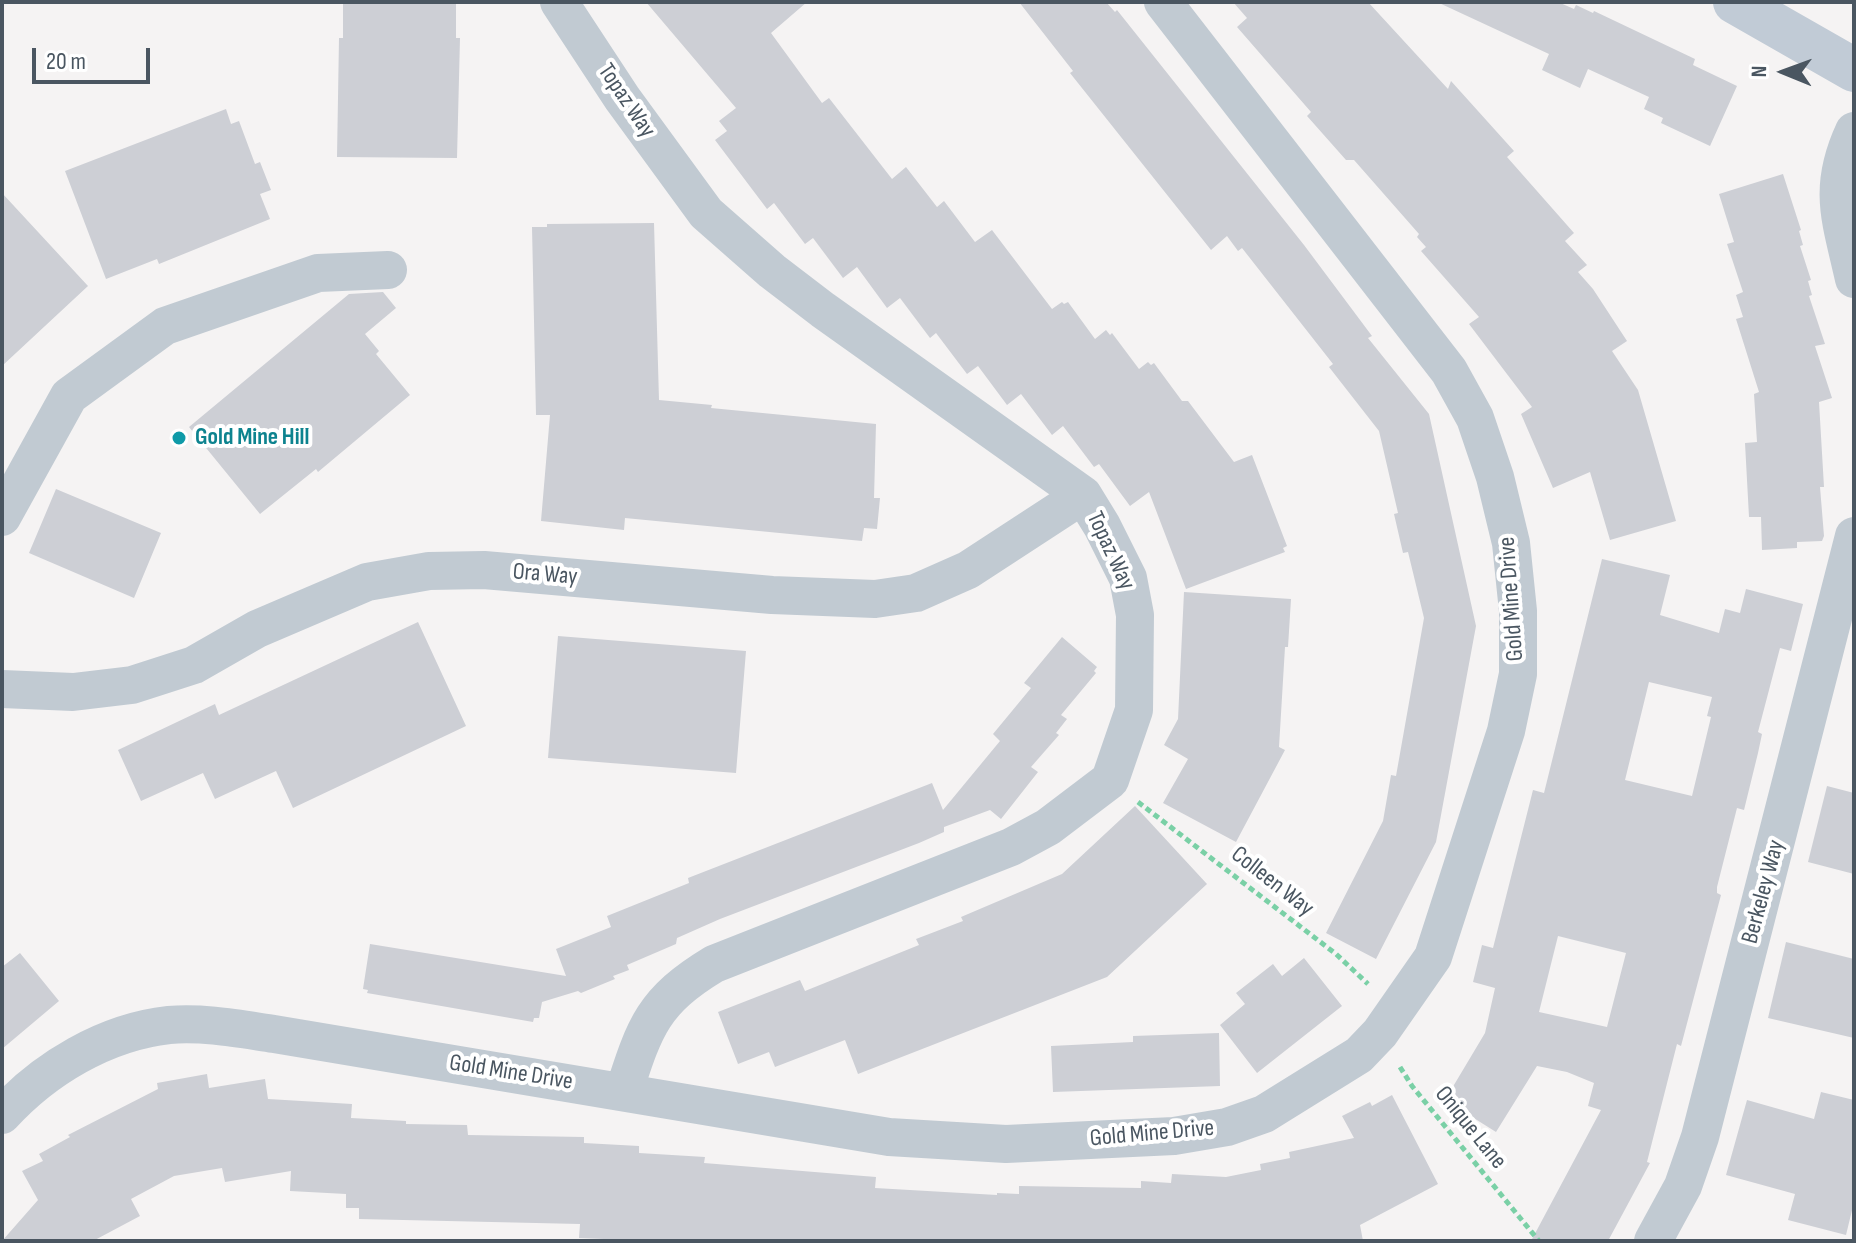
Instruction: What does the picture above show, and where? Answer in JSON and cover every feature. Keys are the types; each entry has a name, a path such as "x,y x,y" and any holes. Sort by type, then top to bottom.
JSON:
{"main road":[{"path":"1735,2 1854,70"}],"street":[{"name":"Topaz Way","path":"559,2 622,98 706,213 772,271 823,310 1083,495 1128,578 1135,615 1134,710 1110,780"},
{"name":"Gold Mine Drive","path":"2,1115 46,1074 85,1052 124,1036 168,1026 212,1025 259,1032 889,1137 1006,1144 1174,1136 1227,1127 1264,1114 1359,1055 1380,1033 1433,957 1506,731 1518,674 1518,611 1511,543 1495,477 1475,418 1449,371 1163,2"},
{"path":"1854,131 1838,177 1837,202 1854,279"},
{"path":"2,517 69,396 165,326 318,273 388,270"},
{"name":"Ora Way","path":"2,689 73,692 132,685 194,665 257,629 367,582 429,571 484,570 772,595 875,599 916,593 968,570 1083,495"},
{"name":"Berkeley Way","path":"1653,1241 1683,1186 1700,1137 1854,536"},
{"path":"624,1091 642,1035 660,1008 682,984 714,964 1011,847 1048,827 1110,780"}],"path":[{"name":"Colleen Way","path":"1110,780 1336,954 1370,986 1380,1033"},
{"name":"Onique Lane","path":"1380,1033 1412,1086 1539,1241"}],"building":[{"path":"343,2 456,2 456,38 460,38 457,158 337,157 339,38 343,38"},
{"path":"646,2 807,2 771,33 822,103 829,98 892,179 906,167 937,207 944,201 975,242 992,230 1052,309 1062,302 1068,302 1095,339 1106,330 1110,335 1112,333 1139,369 1148,362 1151,365 1154,363 1182,401 1188,401 1234,462 1252,455 1287,546 1283,548 1285,552 1186,589 1149,492 1130,506 1099,464 1094,467 1063,426 1052,435 1021,394 1007,405 978,366 967,374 936,333 930,338 900,298 887,308 857,267 843,278 813,238 805,244 774,203 767,209 715,140 727,131 719,121 736,108"},
{"path":"1019,2 1106,2 1115,12 1117,10 1304,245 1372,336 1368,338 1429,414 1476,626 1436,842 1376,959 1326,933 1383,821 1391,775 1396,776 1424,618 1408,552 1403,553 1394,514 1398,513 1379,431 1329,367 1333,364 1242,248 1238,251 1227,236 1211,250 1070,73 1073,71"},
{"path":"1233,2 1368,2 1448,89 1451,81 1514,151 1507,157 1574,233 1565,241 1587,265 1578,272 1627,341 1612,351 1638,390 1676,521 1610,540 1590,472 1553,488 1521,414 1532,407 1469,324 1479,317 1421,251 1426,247 1417,237 1419,234 1354,160 1346,160 1307,116 1311,112 1237,27 1247,18"},
{"path":"1437,2 1558,2 1574,9 1576,5 1695,59 1693,65 1737,86 1710,146 1661,123 1663,118 1644,109 1649,97 1588,69 1580,88 1542,70 1549,54"},
{"path":"226,109 231,124 239,121 255,164 260,162 271,190 260,194 270,219 159,264 157,259 106,279 65,171"},
{"path":"1783,174 1801,230 1803,245 1800,246 1811,280 1808,281 1812,295 1809,296 1825,344 1815,346 1832,398 1819,402 1824,487 1820,487 1822,541 1797,542 1797,548 1762,550 1761,517 1749,517 1745,443 1757,442 1754,394 1759,392 1736,319 1743,317 1736,295 1743,292 1727,244 1734,242 1719,194"},
{"path":"2,193 88,286 2,366"},
{"path":"654,223 659,400 876,424 874,498 880,498 877,529 864,528 862,541 625,518 624,530 541,521 550,415 536,415 532,227 547,227 547,224"},
{"path":"383,292 396,308 365,334 379,351 376,354 410,395 318,472 316,469 260,514 189,427 349,294"},
{"path":"56,489 161,533 134,598 29,553"},
{"path":"1602,559 1670,575 1660,615 1719,633 1725,609 1740,613 1746,589 1803,604 1791,651 1780,648 1758,732 1762,734 1744,810 1737,808 1717,887 1717,893 1721,895 1681,1046 1677,1044 1647,1162 1650,1163 1608,1241 1531,1241 1601,1110 1588,1106 1594,1083 1567,1072 1537,1066 1496,1132 1445,1100 1485,1033 1495,988 1473,982 1482,945 1493,948 1533,790 1544,793","holes":["1649,682 1712,697 1707,716 1711,717 1692,796 1625,780","1558,936 1626,953 1607,1027 1539,1012"]},
{"path":"1184,592 1291,599 1279,747 1285,750 1236,842 1163,803 1188,759 1164,745 1178,719"},
{"path":"418,622 466,726 293,808 276,771 215,799 203,773 141,801 118,750 215,704 219,715"},
{"path":"558,636 746,651 736,773 548,758"},
{"path":"1062,637 1097,667 1096,673 1061,715 1067,719 1056,733 1059,735 1031,767 1038,772 1001,819 990,810 944,827 944,832 919,843 720,919 677,938 676,944 627,965 629,970 613,976 615,979 581,993 578,991 542,1002 539,1018 534,1018 533,1022 367,993 368,990 363,989 370,944 566,976 556,949 611,927 607,916 689,883 688,878 932,783 943,810 1000,741 993,734 1031,688 1024,683"},
{"path":"1827,786 1854,793 1854,874 1808,862"},
{"path":"1135,806 1207,884 1107,977 858,1074 845,1040 775,1067 769,1052 738,1064 718,1012 800,980 805,991 919,945 916,939 963,921 961,917 1062,874"},
{"path":"1786,942 1854,959 1854,1038 1768,1018"},
{"path":"20,953 59,1001 2,1049 2,967"},
{"path":"1304,958 1342,1006 1257,1073 1220,1025 1245,1004 1236,993 1273,964 1282,976"},
{"path":"1219,1033 1220,1086 1053,1092 1051,1046 1133,1042 1133,1036"},
{"path":"207,1074 209,1088 265,1079 268,1099 352,1104 351,1118 406,1121 406,1124 467,1125 468,1135 584,1137 584,1143 639,1146 639,1153 705,1157 704,1163 876,1177 875,1188 997,1195 1019,1194 1019,1186 1141,1188 1141,1181 1171,1183 1172,1174 1226,1177 1261,1170 1260,1164 1290,1158 1289,1152 1354,1138 1342,1116 1392,1095 1438,1184 1360,1225 1363,1241 654,1241 579,1238 580,1224 359,1219 359,1208 346,1208 346,1194 290,1191 291,1171 225,1182 222,1168 174,1176 131,1199 140,1216 93,1241 2,1241 38,1200 22,1171 43,1161 39,1154 70,1137 68,1135 158,1089 157,1083"},
{"path":"1821,1092 1854,1100 1854,1202 1846,1235 1788,1220 1795,1194 1726,1175 1747,1100 1814,1119"}],"place":[{"name":"Gold Mine Hill","path":"179,438"}]}
